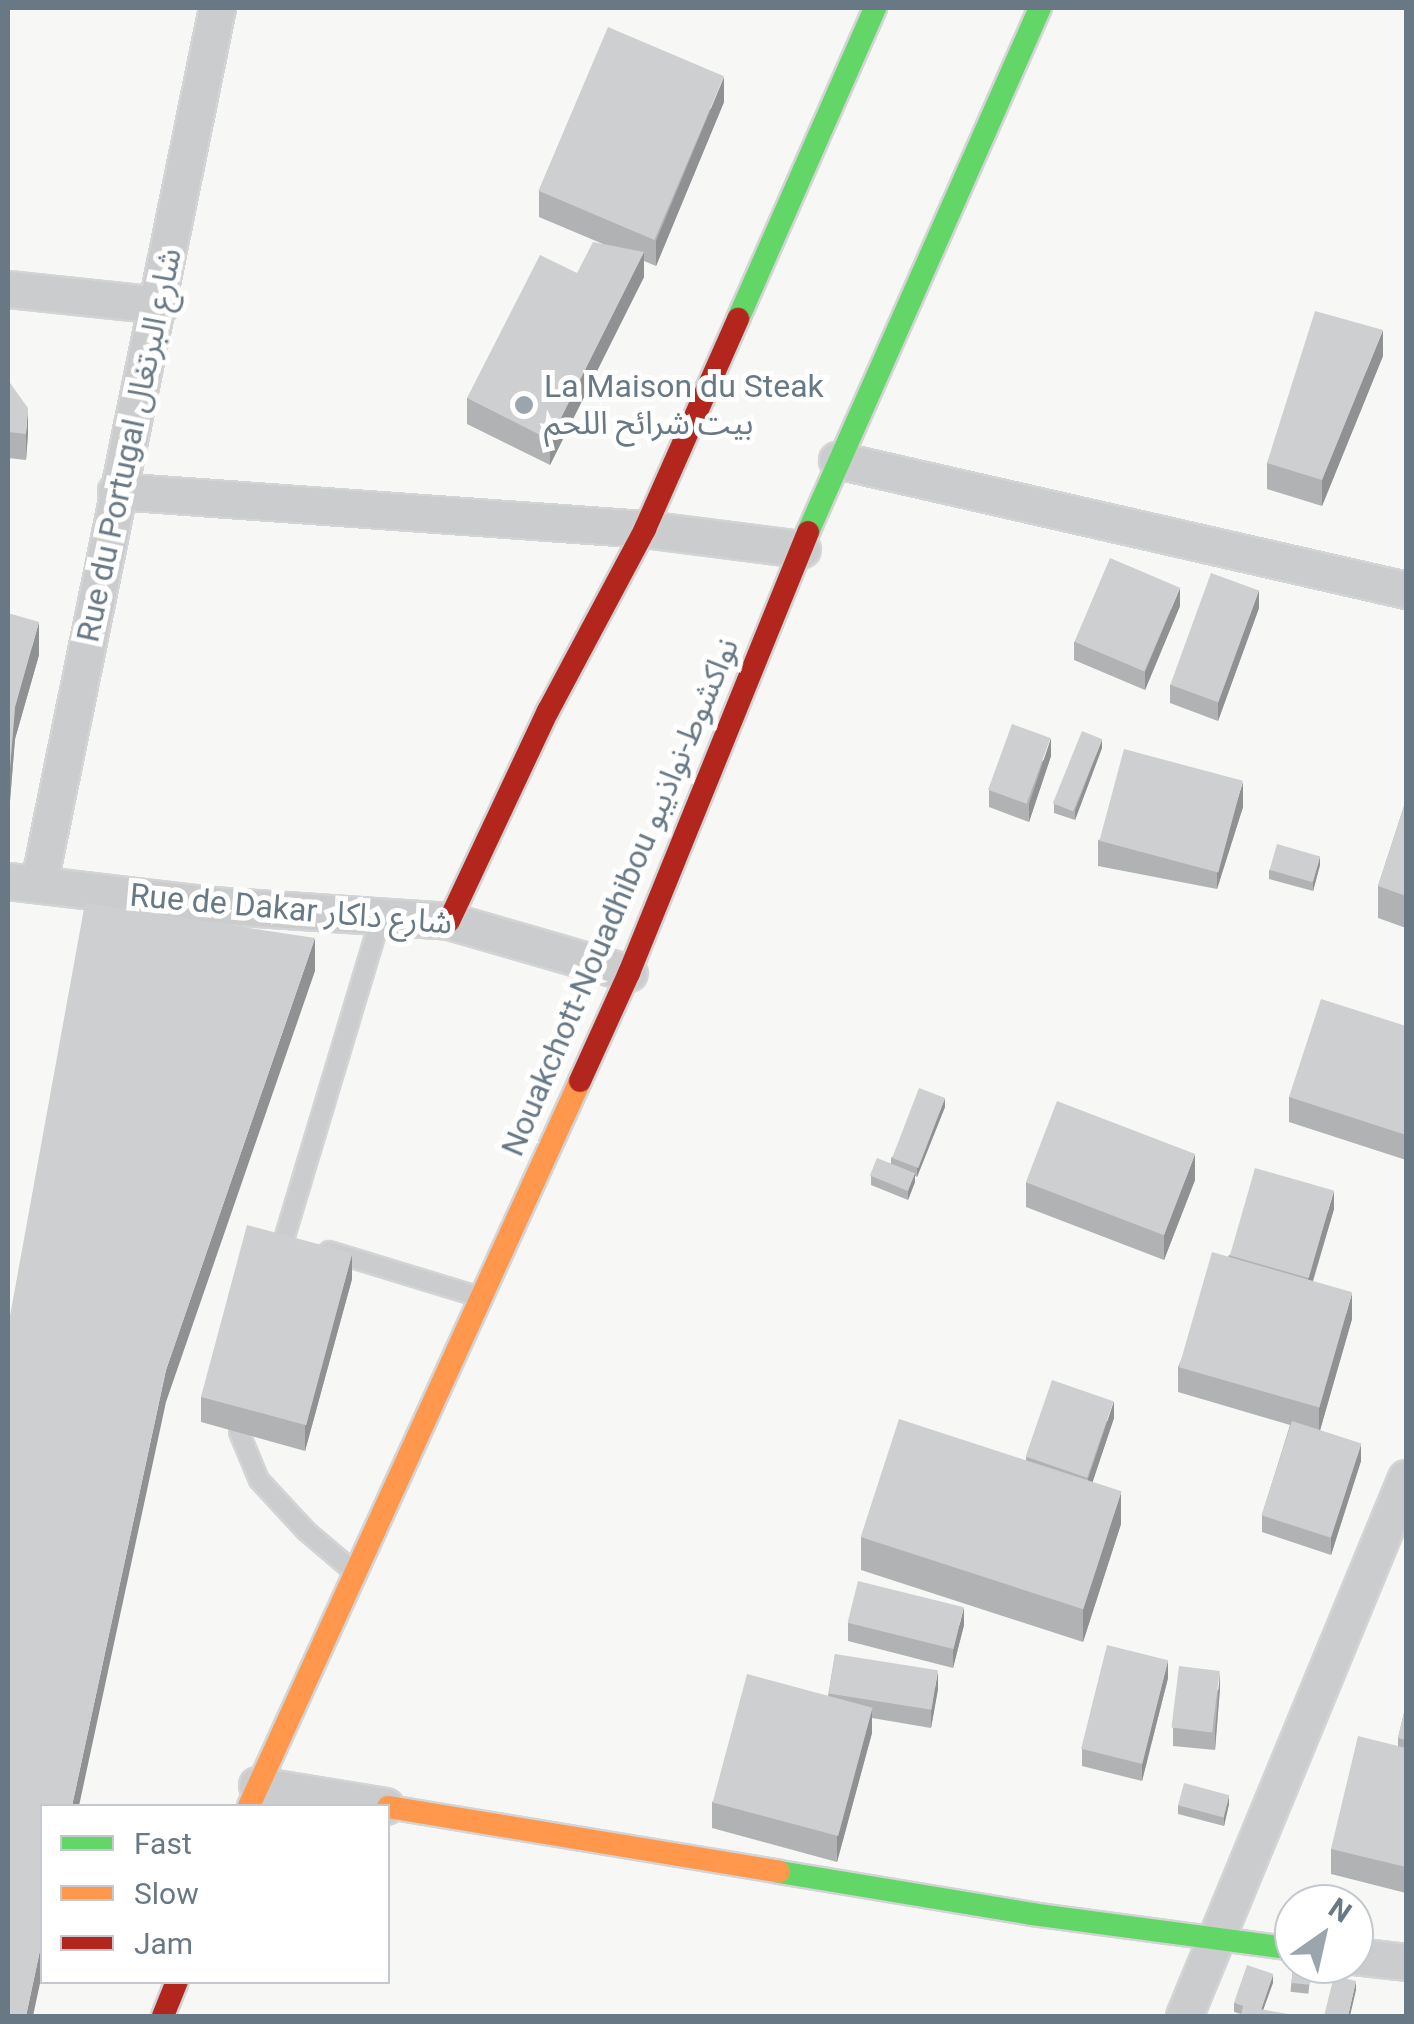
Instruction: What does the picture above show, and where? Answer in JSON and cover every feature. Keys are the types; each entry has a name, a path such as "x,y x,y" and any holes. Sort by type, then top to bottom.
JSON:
{"main road":[{"path":"449,921 548,710 645,529 875,8"},
{"name":"Nouakchott-Nouadhibou نواكشوط-نواذيبو","path":"253,1796 629,973 838,460 1040,8"},
{"path":"390,1808 1032,1914 1274,1947"},
{"path":"163,2016 176,1984"}],"street":[{"name":"Rue du Portugal شارع البرتغال","path":"23,882 160,305 217,8"},
{"path":"8,289 160,305"},
{"path":"838,460 1406,590"},
{"path":"116,491 645,529 802,548"},
{"name":"Rue de Dakar شارع داكار","path":"23,882 211,905 449,921 629,973"},
{"path":"1184,2016 1393,1552 1406,1478"},
{"path":"253,1796 350,1804"},
{"path":"1374,1958 1406,1962"}],"lane":[{"path":"278,1258 381,916"},
{"path":"285,1238 481,1297"},
{"path":"240,1432 260,1480 306,1531 355,1572"}],"building":[{"path":"608,27 724,76 654,240 538,191"},
{"path":"593,242 644,252 550,440 467,398 540,255 577,273"},
{"path":"1315,311 1383,330 1322,480 1267,463"},
{"path":"8,380 28,408 26,434 8,432"},
{"path":"1110,558 1180,588 1144,671 1074,642"},
{"path":"1211,573 1259,590 1218,702 1170,685"},
{"path":"8,613 39,622 15,707 10,768 8,768"},
{"path":"1012,724 1051,738 1027,804 988,790"},
{"path":"1082,731 1102,739 1073,812 1053,803"},
{"path":"1124,749 1243,781 1218,873 1099,841"},
{"path":"1406,800 1406,896 1378,886"},
{"path":"1277,844 1320,856 1313,882 1270,870"},
{"path":"85,903 315,938 166,1370 72,1804 40,1804 40,1950 26,2016 8,2016 8,1327"},
{"path":"1321,999 1406,1026 1406,1135 1289,1097"},
{"path":"919,1088 945,1098 918,1168 892,1158"},
{"path":"1057,1101 1195,1154 1164,1235 1026,1182"},
{"path":"877,1158 915,1173 908,1191 870,1176"},
{"path":"1255,1168 1334,1191 1309,1278 1230,1255"},
{"path":"247,1225 352,1253 306,1425 201,1397"},
{"path":"1212,1252 1352,1292 1319,1408 1179,1367"},
{"path":"1052,1380 1113,1401 1087,1478 1026,1457"},
{"path":"899,1419 1122,1491 1083,1609 861,1537"},
{"path":"1292,1421 1361,1444 1331,1538 1261,1515"},
{"path":"858,1581 964,1607 953,1649 848,1623"},
{"path":"1107,1645 1168,1660 1142,1764 1081,1749"},
{"path":"835,1654 938,1670 931,1710 829,1694"},
{"path":"1179,1666 1220,1671 1212,1733 1171,1728"},
{"path":"747,1674 873,1708 838,1836 713,1802"},
{"path":"1406,1704 1406,1740 1398,1738"},
{"path":"1358,1736 1406,1748 1406,1867 1331,1849"},
{"path":"1184,1783 1229,1795 1223,1817 1178,1805"},
{"path":"1247,1965 1273,1974 1260,2012 1234,2003"},
{"path":"1332,1984 1355,1984 1348,2016 1324,2016"},
{"path":"1243,2006 1299,2016 1241,2016"}],"traffic: fast":[{"path":"738,319 875,8"},
{"path":"808,532 1040,8"},
{"path":"779,1872 1032,1914 1274,1946"}],"traffic: slow":[{"path":"250,1804 580,1081"},
{"path":"390,1807 779,1872"}],"traffic: jam":[{"path":"449,921 548,711 645,529 738,319"},
{"path":"580,1081 629,973 808,532"},
{"path":"163,2016 176,1984"}],"place":[{"name":"La Maison du Steak بيت شرائح اللحم","path":"524,405"}]}
